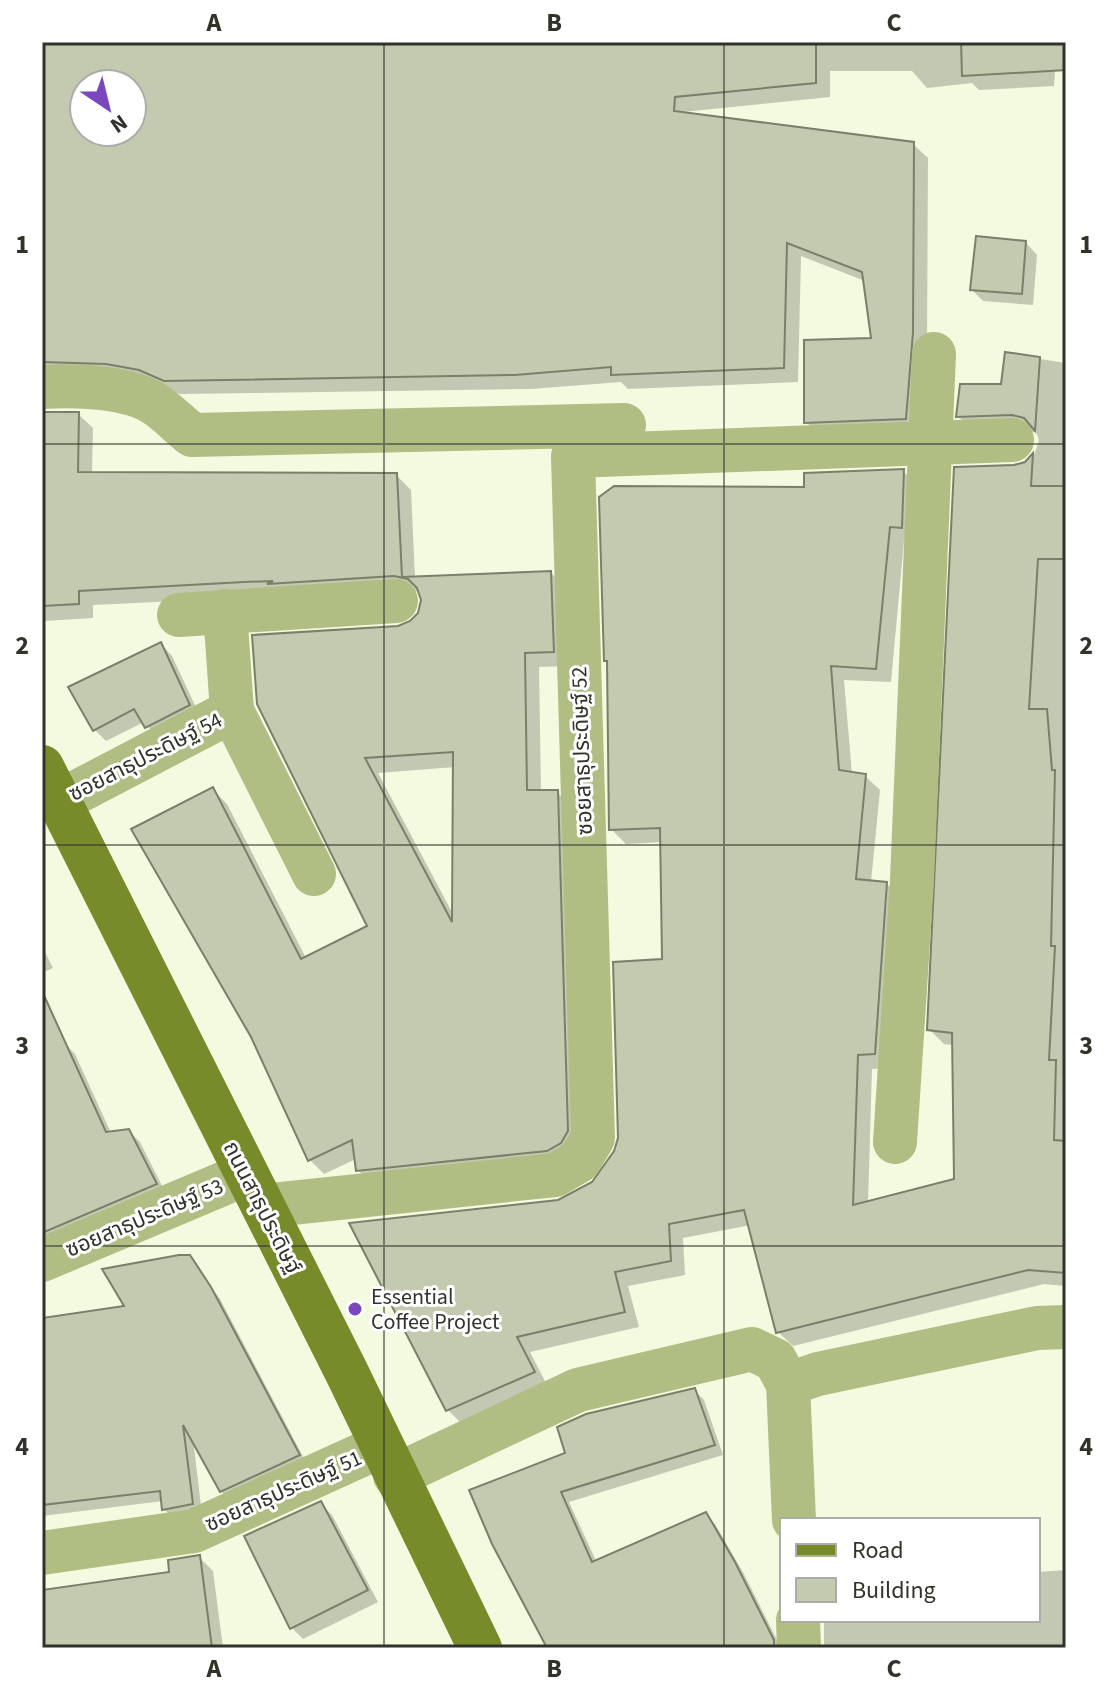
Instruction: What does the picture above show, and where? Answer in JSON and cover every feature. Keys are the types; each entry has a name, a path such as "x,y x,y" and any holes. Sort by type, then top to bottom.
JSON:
{"main road":[{"name":"ถนนสาธุประดิษฐ์","path":"50,784 388,1461 469,1647"}],"street":[{"path":"895,1142 913,864 934,354"},
{"path":"42,387 85,385 138,397 157,405 192,435 751,422"},
{"name":"ซอยสาธุประดิษฐ์ 52","path":"255,1190 555,1175 579,1161 593,1138 573,456 1012,440"},
{"path":"179,615 396,601"},
{"path":"225,611 232,711 314,874"},
{"name":"ซอยสาธุประดิษฐ์ 54","path":"50,784 232,711"},
{"name":"ซอยสาธุประดิษฐ์ 53","path":"42,1260 255,1190"},
{"path":"794,1518 788,1384 818,1374 1037,1328 1066,1327"},
{"name":"ซอยสาธุประดิษฐ์ 51","path":"42,1553 194,1531 578,1390 752,1349 775,1360 788,1384"},
{"path":"798,1622 799,1648"}],"building":[{"path":"42,42 816,42 816,83 675,97 674,111 914,142 913,332 906,419 804,423 804,340 871,338 862,272 787,243 784,368 611,375 611,367 515,375 164,381 139,370 106,364 42,362"},
{"path":"961,42 1066,42 1066,70 962,76"},
{"path":"976,236 1026,241 1022,294 970,290"},
{"path":"1005,352 1040,357 1035,431 1024,418 1012,415 956,417 960,384 1001,384"},
{"path":"42,412 79,412 78,472 397,473 402,577 551,571 554,652 525,653 527,790 558,790 568,1131 561,1143 547,1151 356,1171 352,1140 308,1161 251,1037 131,829 213,787 301,959 367,926 257,704 252,635 398,626 418,613 421,600 417,588 408,579 394,576 267,584 273,581 244,582 79,591 79,604 42,606","holes":["453,752 452,922 365,758"]},
{"path":"1033,453 1031,486 1066,486 1066,559 1038,559 1029,709 1047,709 1052,770 1055,770 1051,946 1055,946 1049,1060 1056,1060 1054,1140 1066,1141 1066,1273 1028,1270 776,1333 744,1210 669,1224 671,1261 615,1272 625,1312 517,1337 535,1372 446,1411 349,1223 558,1200 592,1182 614,1151 618,1138 613,962 662,959 660,828 609,830 607,661 604,661 599,497 614,486 804,487 804,473 904,469 902,528 890,527 876,669 831,666 839,770 866,774 856,879 887,882 875,1054 858,1055 853,1205 954,1179 952,1033 927,1030 954,467 1014,465 1025,462"},
{"path":"161,642 190,705 145,728 134,709 93,731 68,687"},
{"path":"42,991 106,1132 129,1129 157,1184 42,1233"},
{"path":"190,1255 211,1287 300,1455 220,1492 183,1425 193,1504 162,1510 160,1491 42,1505 42,1318 124,1306 102,1269"},
{"path":"695,1388 715,1445 561,1492 592,1562 706,1512 774,1640 774,1648 547,1648 492,1544 469,1490 565,1453 557,1427 586,1414"},
{"path":"321,1501 368,1590 290,1629 244,1536"},
{"path":"200,1555 212,1648 42,1648 42,1590 169,1572 168,1560"}],"place":[{"name":"Essential Coffee Project","path":"355,1309"}]}
